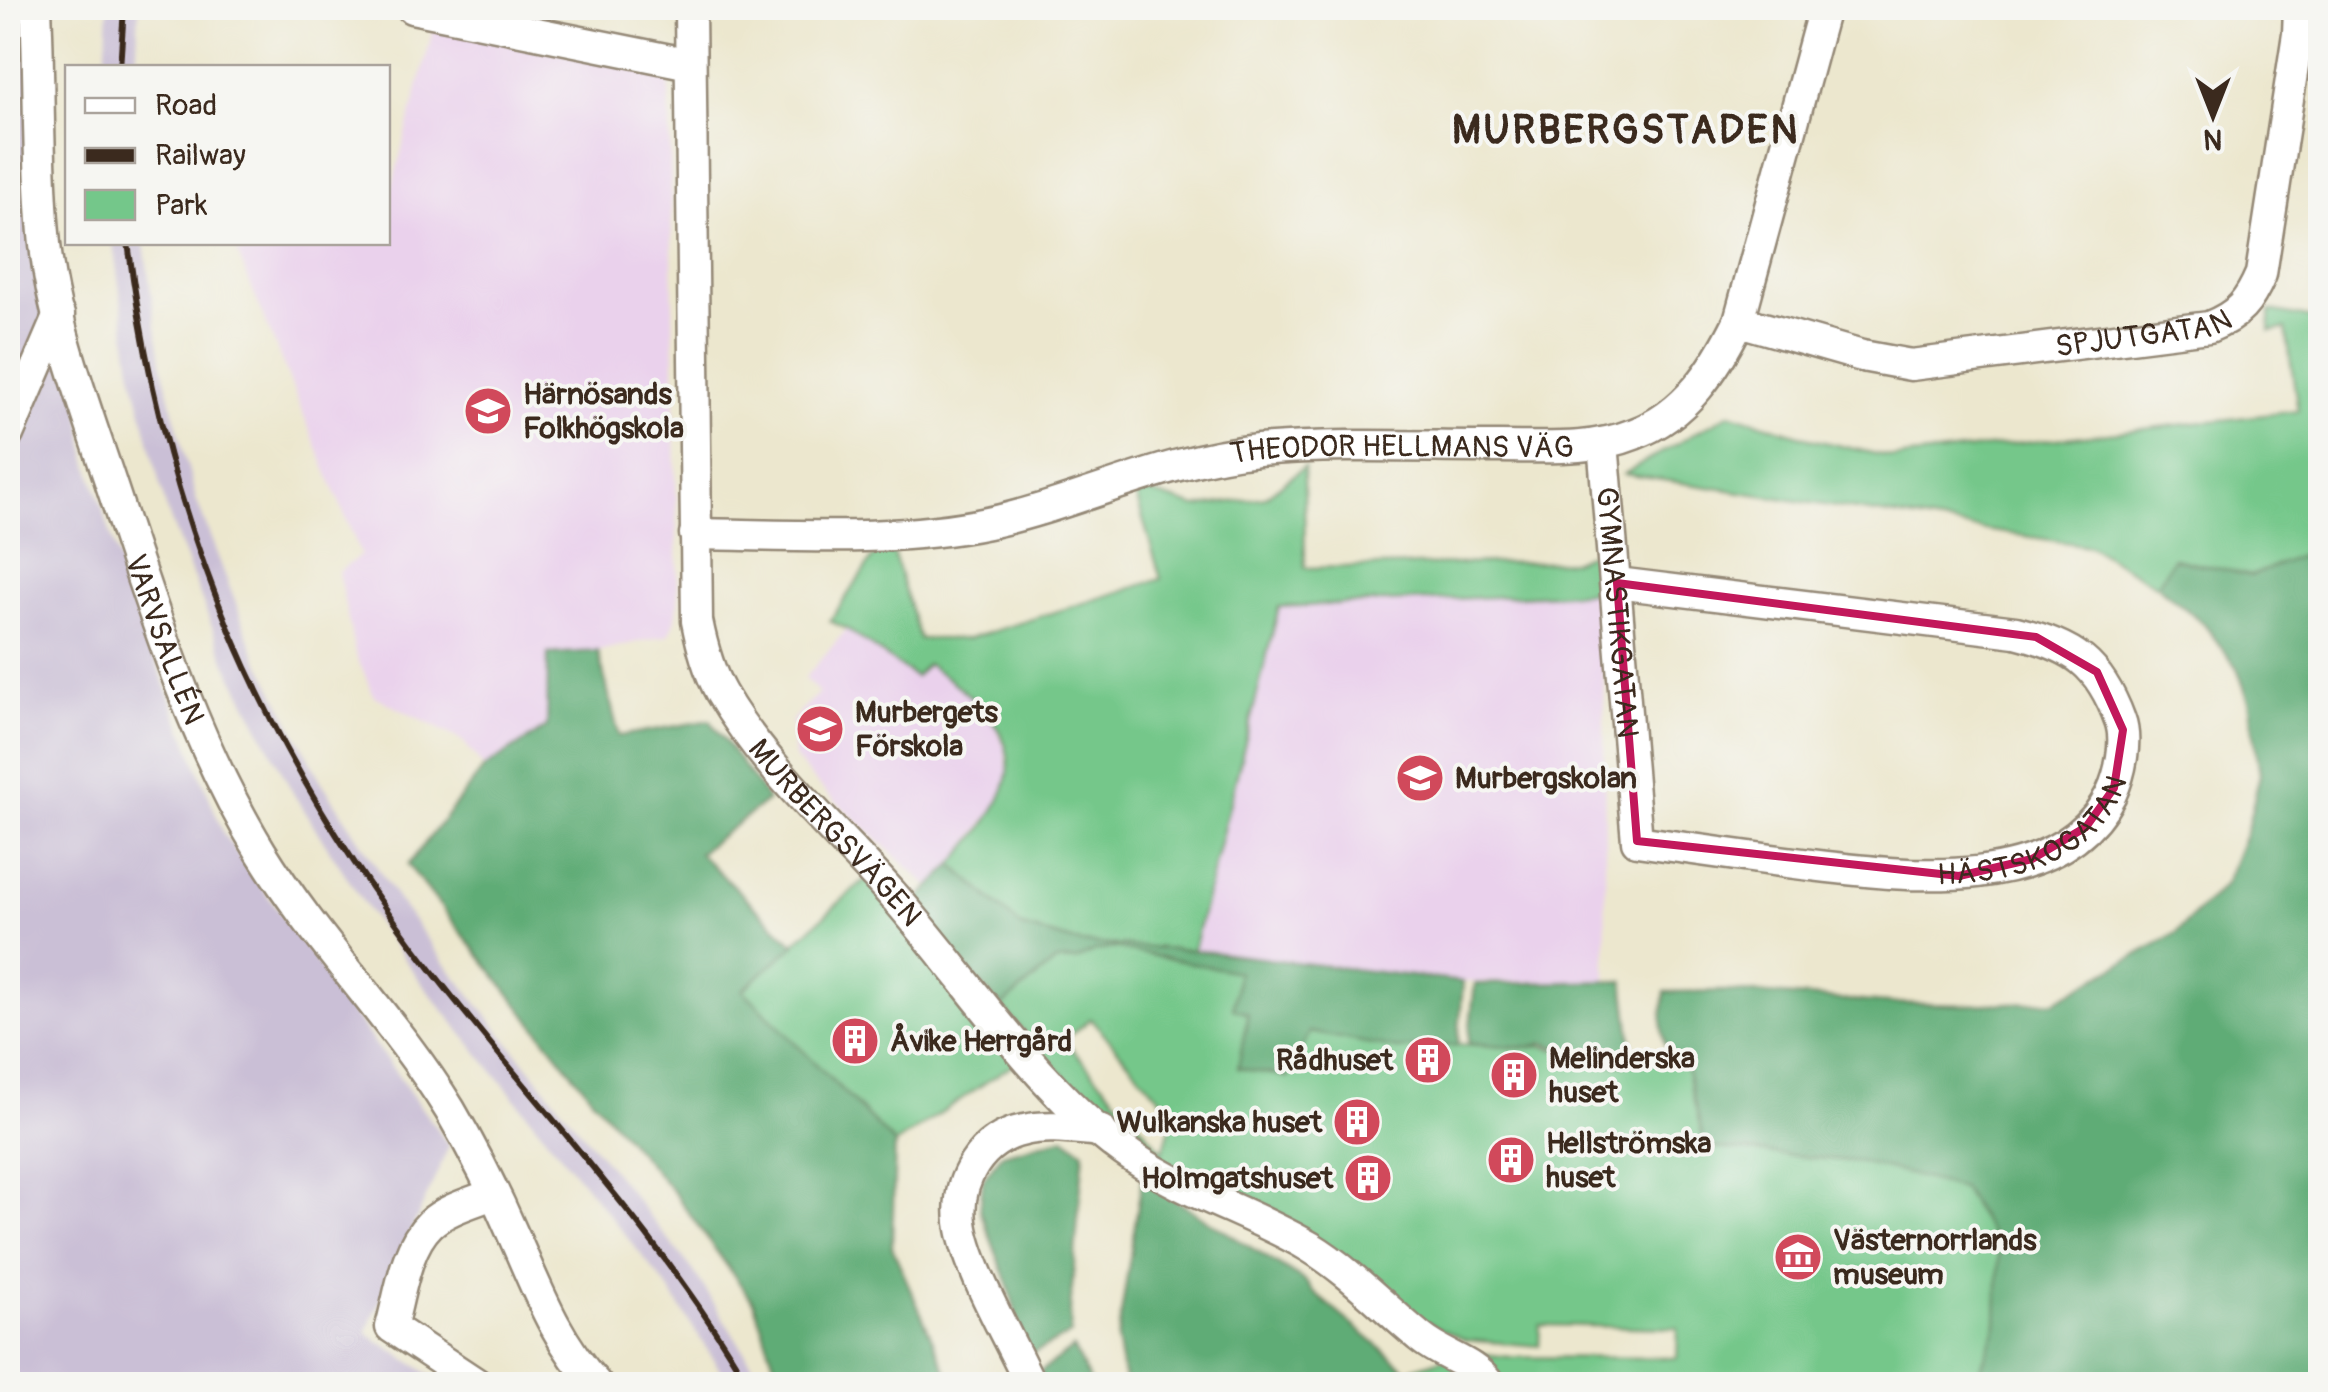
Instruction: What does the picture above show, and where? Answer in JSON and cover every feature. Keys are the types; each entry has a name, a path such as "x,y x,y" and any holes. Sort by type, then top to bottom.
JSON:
{"street":[{"name":"VARVSALLÉN","path":"36,8 44,244 59,315 143,580 188,699 260,850 306,920 448,1108 494,1194 560,1338 596,1384"},
{"path":"412,8 690,64"},
{"name":"MURBERGSVÄGEN","path":"690,8 696,622 704,656 722,694 772,763 894,896 1065,1101 1154,1170 1202,1197 1276,1229 1334,1263 1424,1340 1472,1366 1489,1384"},
{"name":"THEODOR HELLMANS VÄG","path":"694,534 928,533 992,522 1148,473 1252,451 1551,447 1604,443 1636,434 1664,418 1694,393 1720,362 1739,320 1824,8"},
{"name":"SPJUTGATAN","path":"1739,320 1862,356 1911,365 2210,327 2232,318 2250,301 2261,274 2299,8"},
{"path":"8,434 59,315"},
{"name":"GYMNASTIKGATAN","path":"1604,443 1637,841"},
{"name":"HÄSTSKOGATAN","path":"1618,582 2036,637 2088,663 2097,672 2123,730 2114,788 2097,816 2066,841 2017,864 1959,876 1900,875 1637,841"},
{"path":"1030,1384 961,1224 966,1176 978,1157 996,1142 1022,1130 1055,1127 1101,1132"},
{"path":"477,1384 391,1327 416,1246 430,1225 453,1210 494,1194"}],"highlighted area":[{"path":"1617,583 2036,637 2097,672 2123,730 2114,788 2086,827 2032,859 1959,876 1637,841"}],"shaded area":[{"path":"8,8 26,8 87,459 129,592 224,835 449,1146 366,1333 445,1384 8,1384"},
{"path":"108,8 139,8 136,65 105,65"},
{"name":"Härnösands Folkhögskola","path":"434,27 669,74 678,602 675,621 669,635 598,651 548,654 547,727 484,768 463,741 374,696 355,653 338,572 361,555 237,252 280,250 281,245 390,245 392,187"},
{"path":"113,245 144,245 161,362 196,499 254,651 320,779 397,898 444,962 693,1270 765,1384 729,1384 668,1288 420,981 372,916 294,795 226,663 166,508 131,368"},
{"name":"Murbergskolan","path":"1603,592 1606,981 1463,982 1193,950 1278,606"},
{"path":"847,629 915,676 926,663 954,681 990,715 1005,748 1008,776 997,805 931,888 818,785 794,758 792,720 819,693 805,678"}],"green space":[{"path":"2270,311 2320,320 2320,548 2251,576 2174,558 2157,586 2089,546 1624,474 1730,413 1815,440 1894,458 2298,411 2286,329 2270,331"},
{"path":"1304,467 1305,568 1574,561 1610,545 1602,592 1279,607 1193,950 1080,943 1022,927 952,865 984,825 1007,779 1005,743 996,727 971,697 927,664 915,677 830,621 876,553 893,552 919,639 968,639 1161,579 1136,496 1149,492 1196,507 1265,497"},
{"path":"2320,548 2320,1384 1975,1384 1997,1325 1999,1247 1962,1188 1861,1162 1705,1147 1686,1067 1670,1053 1663,1035 1665,992 1727,991 1967,1005 2055,1001 2176,933 2225,884 2247,829 2260,774 2249,701 2237,668 2203,623 2157,586 2173,558 2251,576"},
{"path":"598,651 619,736 710,720 768,800 699,853 795,945 743,990 895,1144 892,1247 952,1384 781,1384 754,1303 675,1194 592,1098 408,865 484,768 547,727 548,654"},
{"path":"952,865 1022,927 1080,943 1193,950 1463,982 1458,1045 1397,1049 1310,1032 1287,1077 1238,1068 1248,1013 1233,1008 1238,972 1114,948 1095,951 1077,960 1056,961 1001,1007 911,906"},
{"path":"871,874 1016,1062 895,1144 742,990"},
{"path":"1114,948 1239,972 1248,1012 1239,1068 1287,1077 1310,1032 1396,1048 1458,1044 1542,1046 1612,1065 1672,1060 1686,1066 1705,1147 1861,1162 1962,1187 1999,1246 1997,1325 1975,1384 1734,1384 1713,1380 1712,1384 1407,1384 1407,1370 1464,1352 1511,1357 1677,1358 1678,1328 1540,1325 1539,1346 1465,1340 1407,1313 1121,1138 1001,1007 1056,961 1077,960 1095,951","holes":["1091,1019 1174,1114 1163,1151 1064,1040"]},
{"path":"1624,981 1634,1062 1617,1064 1543,1043 1530,1048 1468,1043 1475,984"},
{"path":"1064,1137 1084,1151 1071,1334 1027,1356 1008,1284 980,1210 983,1179 1002,1154"},
{"path":"1142,1179 1306,1282 1407,1370 1407,1384 1125,1384 1117,1340"},
{"path":"1073,1348 1091,1384 1045,1384 1040,1372"}],"railway":[{"path":"120,65 124,8"},
{"path":"128,245 144,344 166,442 194,537 269,716 317,803 371,887 472,1022 677,1275 748,1384"}],"place":[{"name":"Härnösands Folkhögskola","path":"488,411"},
{"name":"Murbergets Förskola","path":"820,729"},
{"name":"Murbergskolan","path":"1420,778"},
{"name":"Åvike Herrgård","path":"855,1041"},
{"name":"Rådhuset","path":"1428,1060"},
{"name":"Melinderska huset","path":"1514,1075"},
{"name":"Wulkanska huset","path":"1357,1122"},
{"name":"Hellströmska huset","path":"1511,1160"},
{"name":"Holmgatshuset","path":"1368,1178"},
{"name":"Västernorrlands museum","path":"1798,1257"}],"district":[{"name":"MURBERGSTADEN","path":"1626,130"}]}
